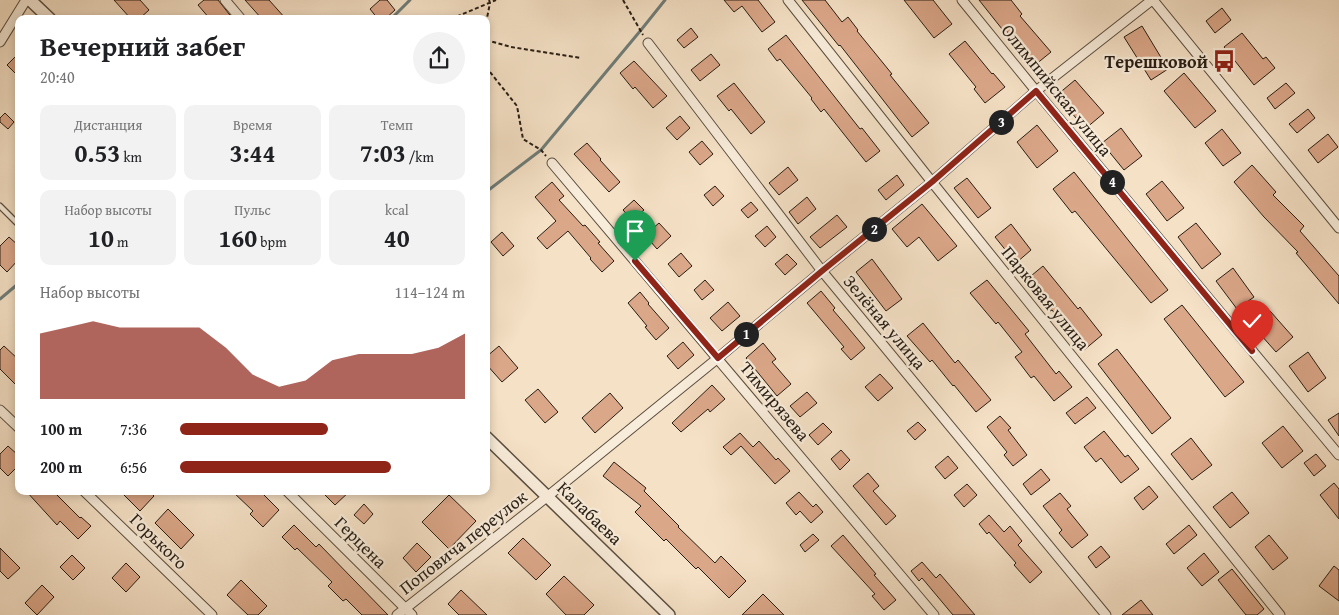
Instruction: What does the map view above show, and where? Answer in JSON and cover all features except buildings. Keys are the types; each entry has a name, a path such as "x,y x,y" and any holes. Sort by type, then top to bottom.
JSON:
{"street":[{"path":"17,15 26,0"},
{"path":"30,0 46,15"},
{"path":"225,0 238,15"},
{"name":"Парковая улица","path":"788,0 1280,615"},
{"name":"Олимпийская улица","path":"962,0 1339,455"},
{"path":"1152,0 1339,228"},
{"name":"Поповича переулок","path":"397,615 409,612 932,182 1036,91 1152,0"},
{"path":"0,42 15,18"},
{"name":"Зелёная улица","path":"648,43 822,271 1106,615"},
{"name":"Тимирязева","path":"552,164 934,615"},
{"path":"0,410 15,424"},
{"name":"Калабаева","path":"490,441 669,615"},
{"name":"Горького","path":"88,495 212,615"},
{"name":"Герцена","path":"291,495 409,612"}],"lane":[{"path":"0,206 15,221"}],"path":[{"path":"459,15 489,1 496,0"},
{"path":"623,0 648,43"},
{"path":"487,15 489,1"},
{"path":"490,41 511,47 581,58"},
{"path":"490,72 517,106 523,139 541,150 552,164"}],"waterway":[{"path":"395,15 410,0"},
{"path":"490,189 541,150 665,0"},
{"path":"0,299 15,286"}],"place":[{"name":"Терешковой","path":"1224,61"}],"route":[{"path":"635,261 718,358 932,182 1036,91 1252,351"}]}
